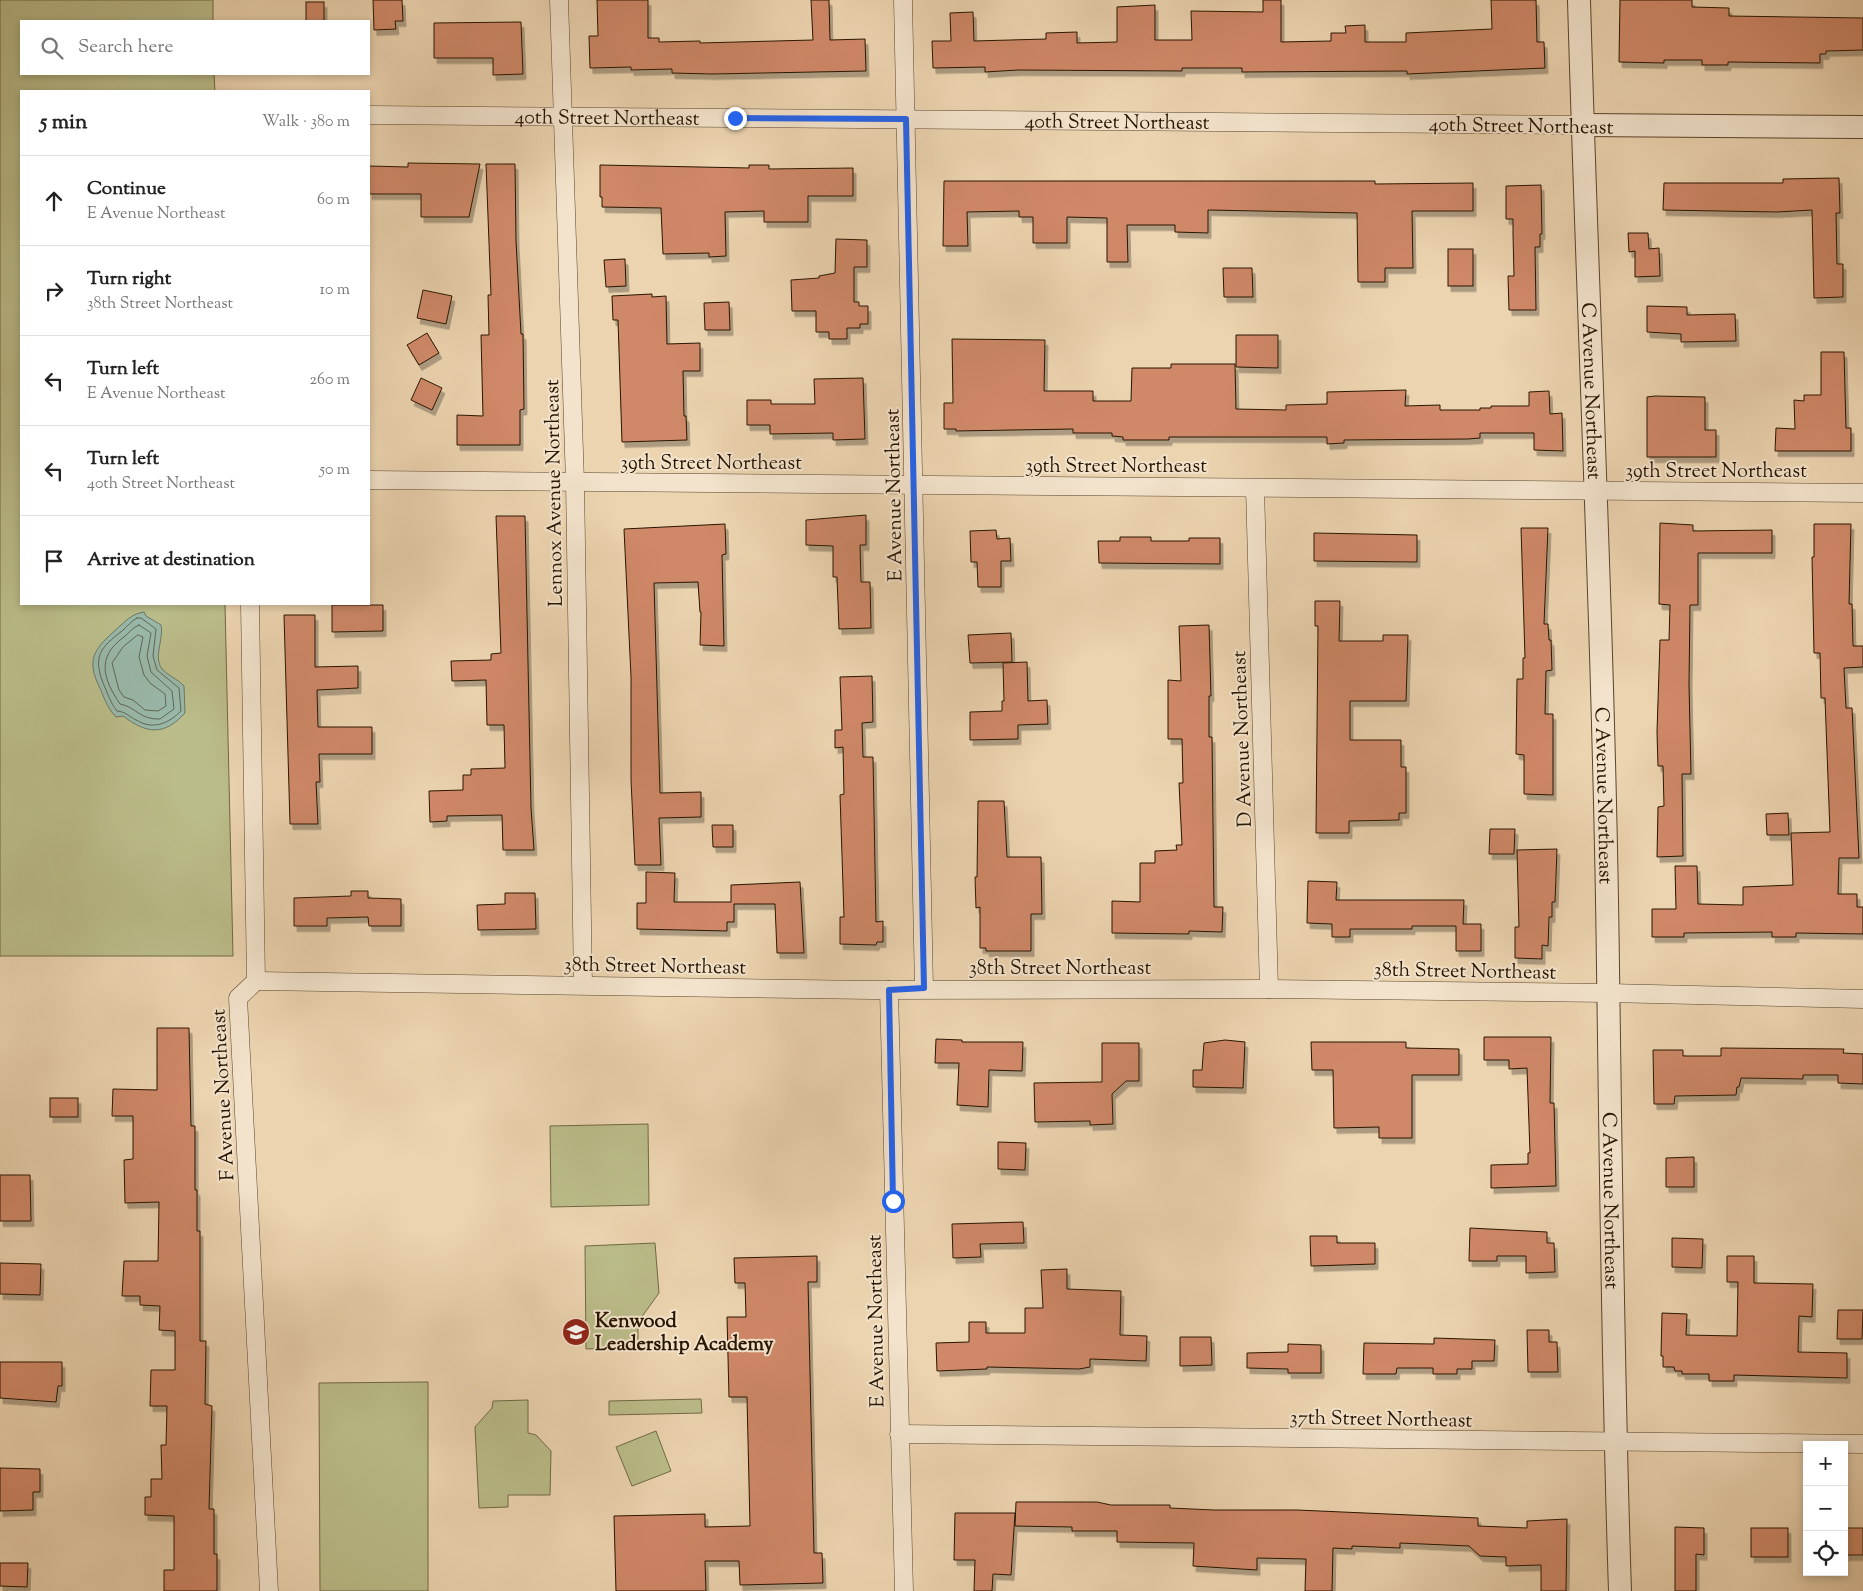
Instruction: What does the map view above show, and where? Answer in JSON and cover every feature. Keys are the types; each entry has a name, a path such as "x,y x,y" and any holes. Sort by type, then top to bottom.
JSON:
{"street":[{"name":"Lennox Avenue Northeast","path":"559,0 575,482 583,985"},
{"name":"E Avenue Northeast","path":"903,0 924,988"},
{"name":"C Avenue Northeast","path":"1579,0 1596,490 1608,993 1615,1441 1620,1591"},
{"name":"40th Street Northeast","path":"370,114 1863,127"},
{"name":"39th Street Northeast","path":"370,480 1863,492"},
{"name":"D Avenue Northeast","path":"1255,488 1269,989"},
{"path":"250,605 256,981"},
{"name":"38th Street Northeast","path":"256,981 889,990 924,988 1269,989 1863,998"},
{"name":"F Avenue Northeast","path":"256,981 238,998 269,1591"},
{"name":"E Avenue Northeast","path":"889,990 904,1591"},
{"name":"37th Street Northeast","path":"899,1434 1863,1444"}],"green space":[{"path":"0,0 213,0 213,20 20,20 20,75 214,75 215,90 20,90 20,605 225,605 233,956 0,956"},
{"path":"648,1124 649,1205 551,1207 550,1126"},
{"path":"655,1243 659,1293 638,1322 638,1347 586,1349 585,1246"},
{"path":"428,1382 428,1591 320,1591 319,1383"},
{"path":"701,1399 702,1413 609,1415 609,1401"},
{"path":"528,1400 528,1433 536,1435 551,1451 550,1495 508,1495 508,1507 479,1508 475,1427 492,1408 493,1401"},
{"path":"656,1431 671,1471 632,1486 616,1447"}],"water":[{"path":"144,612 146,616 161,625 159,664 167,674 184,686 185,713 170,726 155,730 140,726 123,716 116,717 105,701 94,674 93,665 94,657 101,644 129,618"}],"building":[{"path":"373,0 402,0 403,21 395,21 396,29 374,30"},
{"path":"597,0 648,0 648,38 659,38 659,42 700,41 700,43 813,40 811,0 829,0 830,40 865,39 866,71 712,74 672,73 672,69 590,68 589,36 598,36"},
{"path":"1263,0 1281,0 1281,42 1331,41 1331,33 1346,33 1345,26 1365,25 1365,42 1406,42 1406,33 1492,29 1491,0 1536,0 1537,42 1544,42 1545,68 1407,74 1407,71 1242,72 1242,68 1182,68 1182,71 1018,70 985,72 985,67 933,68 932,41 951,41 950,13 973,12 974,41 1046,39 1046,33 1077,32 1077,43 1117,42 1117,7 1155,5 1155,40 1192,40 1191,11 1263,12"},
{"path":"1620,0 1692,0 1692,7 1729,8 1729,16 1863,18 1863,50 1826,51 1826,54 1820,54 1820,63 1728,62 1728,65 1702,65 1702,60 1664,60 1664,63 1619,62"},
{"path":"306,2 324,2 324,20 306,20"},
{"path":"521,22 523,74 493,75 493,58 434,58 434,23"},
{"path":"408,163 480,164 469,217 421,217 421,194 370,194 370,166 408,167"},
{"path":"486,164 515,164 516,241 521,334 523,334 524,409 520,410 520,445 457,445 457,415 483,416 481,335 489,335 488,295 491,295"},
{"path":"600,165 749,168 749,165 769,165 769,169 853,168 853,196 808,196 808,222 764,222 764,211 725,212 726,256 709,257 709,253 663,254 661,208 602,207 602,197 600,197"},
{"path":"1839,178 1840,213 1836,213 1837,264 1843,264 1843,297 1814,298 1812,210 1777,212 1663,210 1664,183 1783,183 1783,179"},
{"path":"944,181 1375,181 1375,184 1473,183 1473,211 1412,211 1413,268 1385,268 1385,282 1358,282 1357,213 1208,210 1208,233 1175,232 1175,225 1127,225 1128,262 1107,262 1107,218 1067,217 1067,243 1033,243 1033,217 1019,217 1019,211 967,212 968,246 943,246"},
{"path":"1541,185 1542,234 1540,234 1540,247 1535,247 1536,310 1509,310 1508,276 1514,276 1513,219 1506,219 1506,186"},
{"path":"1628,233 1648,233 1649,249 1659,248 1660,276 1635,277 1635,251 1629,252"},
{"path":"836,239 867,240 867,267 854,267 854,302 859,302 859,306 868,306 868,324 860,324 860,328 847,328 847,339 829,339 829,332 816,332 816,311 792,311 791,280 819,278 819,276 835,273"},
{"path":"1448,249 1473,249 1473,286 1448,286"},
{"path":"625,259 626,286 606,287 604,260"},
{"path":"1223,268 1252,268 1253,297 1224,297"},
{"path":"423,290 452,296 446,324 417,318"},
{"path":"652,294 652,297 666,296 667,344 700,343 700,371 683,371 684,416 686,416 687,440 622,442 618,320 613,320 612,296"},
{"path":"729,302 730,330 705,330 704,303"},
{"path":"1647,306 1687,307 1687,315 1735,314 1736,341 1681,342 1681,334 1647,332"},
{"path":"427,333 439,353 419,365 407,345"},
{"path":"1236,335 1278,335 1278,368 1236,367"},
{"path":"952,339 1045,340 1044,391 1093,391 1093,401 1131,401 1132,368 1171,368 1171,364 1235,364 1236,409 1286,410 1286,405 1327,404 1327,392 1406,390 1405,406 1440,405 1440,410 1480,410 1480,408 1491,408 1491,406 1529,406 1529,392 1549,391 1550,414 1562,413 1563,451 1534,450 1534,433 1480,433 1480,438 1468,439 1344,440 1344,443 1327,444 1327,437 1169,437 1169,440 1123,440 1123,437 1112,436 1112,433 1073,433 1073,429 956,431 956,429 944,429 944,403 953,403"},
{"path":"1821,352 1844,352 1846,428 1851,428 1851,451 1775,451 1776,428 1795,429 1794,400 1804,401 1804,395 1821,395"},
{"path":"421,378 442,388 432,410 411,400"},
{"path":"863,378 865,439 833,440 833,433 770,434 770,425 747,425 747,400 771,400 771,404 815,404 814,379"},
{"path":"1647,397 1705,397 1705,430 1716,430 1716,457 1647,457"},
{"path":"866,515 866,545 860,545 861,582 870,582 871,628 839,629 837,577 833,577 833,546 806,545 806,520"},
{"path":"496,516 525,516 531,808 534,850 503,850 502,815 447,816 447,821 430,822 429,791 463,790 463,775 471,775 471,769 505,768 504,725 487,725 486,680 452,681 451,661 491,660 491,654 501,653"},
{"path":"1660,523 1693,525 1693,531 1772,530 1772,553 1698,553 1698,605 1690,605 1691,774 1682,774 1683,856 1657,857 1658,807 1664,806 1663,766 1658,766 1657,732 1660,640 1669,640 1670,605 1659,604"},
{"path":"725,524 726,554 722,555 724,646 700,645 701,612 698,582 654,583 660,793 701,792 701,817 659,818 661,865 635,865 631,780 631,677 624,529"},
{"path":"1814,524 1851,524 1849,604 1852,604 1853,646 1863,646 1863,667 1844,668 1846,708 1852,708 1859,858 1839,858 1838,894 1857,894 1857,907 1863,907 1863,934 1796,933 1796,937 1772,937 1772,932 1684,933 1684,937 1652,937 1652,909 1676,909 1675,866 1697,866 1698,904 1743,905 1743,887 1793,885 1791,833 1830,832 1825,698 1821,698 1820,653 1814,653 1812,557 1814,557"},
{"path":"1521,528 1548,528 1544,624 1548,624 1549,640 1551,640 1552,670 1546,671 1545,714 1553,714 1553,795 1524,794 1524,755 1516,754 1517,679 1523,679 1523,658 1525,658"},
{"path":"996,530 997,539 1010,538 1011,561 1001,561 1001,587 978,587 977,562 971,562 970,531"},
{"path":"1314,533 1417,535 1417,562 1314,561"},
{"path":"1120,537 1151,537 1151,541 1189,541 1189,538 1220,538 1220,564 1099,563 1098,541 1120,541"},
{"path":"1315,601 1340,601 1339,641 1383,641 1383,635 1408,635 1406,701 1350,701 1350,740 1401,740 1401,767 1406,767 1406,813 1399,813 1399,820 1349,821 1349,833 1316,833 1318,626 1315,626"},
{"path":"332,605 383,605 383,631 332,632"},
{"path":"284,615 315,615 315,667 358,666 358,688 317,690 318,727 372,727 372,754 319,754 320,782 316,782 318,824 290,824"},
{"path":"1209,625 1211,696 1209,696 1209,737 1212,737 1214,907 1223,907 1222,932 1189,931 1189,934 1112,933 1112,901 1140,902 1140,863 1155,863 1155,851 1177,850 1176,845 1182,845 1179,783 1183,783 1182,739 1168,739 1168,680 1181,681 1179,626"},
{"path":"1011,633 1012,662 970,663 968,635"},
{"path":"1027,662 1028,701 1047,700 1048,724 1018,725 1018,739 970,740 970,712 1002,711 1002,701 1004,701 1003,663"},
{"path":"872,676 873,722 862,723 863,757 873,757 876,922 883,921 883,942 877,942 876,945 840,944 840,917 844,917 840,795 844,794 843,747 835,748 835,730 842,730 840,677"},
{"path":"978,801 1004,801 1007,857 1041,857 1042,914 1031,914 1031,951 986,951 986,948 980,948 980,907 976,908 975,877 977,877"},
{"path":"1788,813 1789,835 1767,835 1766,814"},
{"path":"712,825 733,825 733,847 713,847"},
{"path":"1490,829 1515,829 1514,854 1489,854"},
{"path":"1557,849 1555,902 1552,902 1552,917 1549,917 1548,946 1542,945 1542,959 1515,958 1515,927 1519,927 1517,850"},
{"path":"646,872 675,873 674,902 731,902 731,885 800,882 804,953 777,953 775,904 734,904 734,922 727,922 727,931 637,929 637,903 646,903"},
{"path":"1308,881 1337,882 1336,900 1464,900 1463,924 1481,924 1481,951 1456,951 1456,926 1412,926 1412,929 1350,929 1350,937 1332,937 1332,924 1307,923"},
{"path":"351,891 368,891 368,898 401,899 401,926 369,926 368,917 327,918 327,926 294,926 294,898 351,896"},
{"path":"505,893 535,893 536,929 478,930 477,905 505,904"},
{"path":"157,1028 189,1028 191,1126 195,1126 195,1190 197,1190 197,1231 200,1231 200,1341 206,1341 205,1404 212,1406 209,1509 214,1509 214,1554 217,1554 217,1591 164,1591 164,1570 174,1570 174,1516 145,1515 145,1497 151,1497 151,1479 162,1479 161,1445 166,1445 167,1406 150,1406 151,1370 175,1370 175,1331 159,1330 160,1306 140,1305 140,1296 122,1296 124,1261 158,1261 159,1202 125,1203 124,1160 133,1159 133,1116 112,1116 113,1089 157,1090"},
{"path":"1484,1037 1551,1037 1550,1103 1554,1103 1556,1186 1491,1188 1491,1165 1528,1164 1528,1153 1530,1153 1527,1068 1509,1069 1509,1060 1484,1060"},
{"path":"936,1039 962,1040 962,1042 1023,1042 1022,1071 989,1070 988,1107 957,1105 959,1063 935,1063"},
{"path":"1225,1040 1245,1042 1243,1088 1193,1087 1193,1070 1202,1070 1204,1043"},
{"path":"1311,1042 1406,1042 1406,1048 1459,1049 1459,1075 1412,1075 1412,1138 1379,1138 1379,1127 1334,1128 1333,1070 1312,1070"},
{"path":"1102,1043 1139,1043 1139,1081 1126,1081 1112,1094 1113,1124 1090,1125 1090,1121 1035,1122 1034,1083 1102,1082"},
{"path":"1721,1048 1844,1049 1843,1053 1863,1054 1863,1084 1838,1083 1838,1075 1803,1075 1803,1079 1741,1078 1736,1095 1675,1096 1674,1104 1654,1104 1653,1050 1683,1050 1683,1056 1721,1056"},
{"path":"50,1098 78,1098 78,1117 50,1117"},
{"path":"998,1142 1026,1143 1025,1170 998,1169"},
{"path":"1694,1157 1694,1187 1666,1187 1666,1158"},
{"path":"0,1175 30,1175 31,1221 0,1221"},
{"path":"1023,1222 1024,1243 980,1244 981,1257 953,1258 952,1224"},
{"path":"1470,1228 1547,1232 1547,1243 1554,1243 1555,1272 1526,1273 1526,1256 1497,1256 1497,1261 1469,1261"},
{"path":"1310,1236 1337,1236 1337,1243 1375,1243 1375,1264 1311,1266"},
{"path":"1672,1238 1703,1239 1702,1268 1672,1267"},
{"path":"817,1256 817,1282 808,1282 814,1553 822,1553 823,1583 740,1585 739,1561 705,1561 706,1591 616,1591 614,1516 705,1514 705,1527 750,1526 747,1397 729,1397 727,1317 746,1317 745,1283 735,1283 734,1258"},
{"path":"1727,1256 1754,1256 1754,1283 1813,1284 1812,1317 1799,1316 1798,1352 1847,1353 1847,1378 1734,1375 1734,1381 1709,1381 1709,1374 1682,1374 1682,1371 1675,1371 1674,1367 1663,1367 1663,1356 1661,1356 1662,1313 1687,1314 1686,1335 1737,1336 1738,1282 1727,1282"},
{"path":"0,1263 41,1264 40,1295 0,1294"},
{"path":"1067,1269 1067,1289 1121,1291 1120,1335 1147,1336 1146,1361 1090,1359 1090,1367 1079,1369 987,1367 987,1369 937,1371 936,1343 969,1342 969,1322 986,1322 986,1333 1025,1333 1025,1308 1043,1308 1041,1270"},
{"path":"1838,1310 1863,1310 1862,1339 1837,1339"},
{"path":"1527,1330 1549,1330 1549,1342 1557,1342 1558,1372 1528,1372"},
{"path":"1180,1337 1211,1337 1212,1365 1180,1366"},
{"path":"1434,1338 1495,1340 1494,1361 1472,1361 1472,1369 1457,1369 1457,1374 1433,1374 1433,1368 1397,1368 1396,1374 1363,1374 1364,1343 1434,1344"},
{"path":"1288,1344 1321,1345 1321,1373 1288,1373 1288,1369 1247,1368 1247,1353 1288,1352"},
{"path":"0,1362 62,1362 62,1386 58,1386 56,1402 0,1398"},
{"path":"0,1468 40,1469 40,1492 33,1492 33,1510 0,1511"},
{"path":"1016,1502 1097,1502 1111,1505 1170,1505 1170,1508 1214,1510 1297,1510 1478,1518 1478,1526 1527,1528 1527,1521 1567,1519 1566,1591 1541,1591 1541,1565 1506,1566 1506,1557 1480,1556 1469,1546 1400,1543 1400,1548 1352,1546 1352,1549 1333,1548 1332,1591 1305,1591 1306,1559 1257,1558 1257,1570 1193,1566 1194,1543 1117,1542 1117,1531 1072,1531 1072,1527 1015,1526"},
{"path":"955,1513 1015,1513 1011,1575 993,1574 992,1591 974,1591 975,1560 954,1560"},
{"path":"1675,1527 1704,1528 1704,1555 1696,1554 1696,1591 1675,1591"},
{"path":"1751,1528 1788,1528 1788,1557 1751,1557"},
{"path":"1848,1528 1863,1528 1863,1555 1848,1555"},
{"path":"0,1563 28,1563 27,1587 0,1586"}],"place":[{"name":"Kenwood Leadership Academy","path":"576,1332"}],"route":[{"path":"735,118 906,119 924,988 889,990 893,1201"}]}
